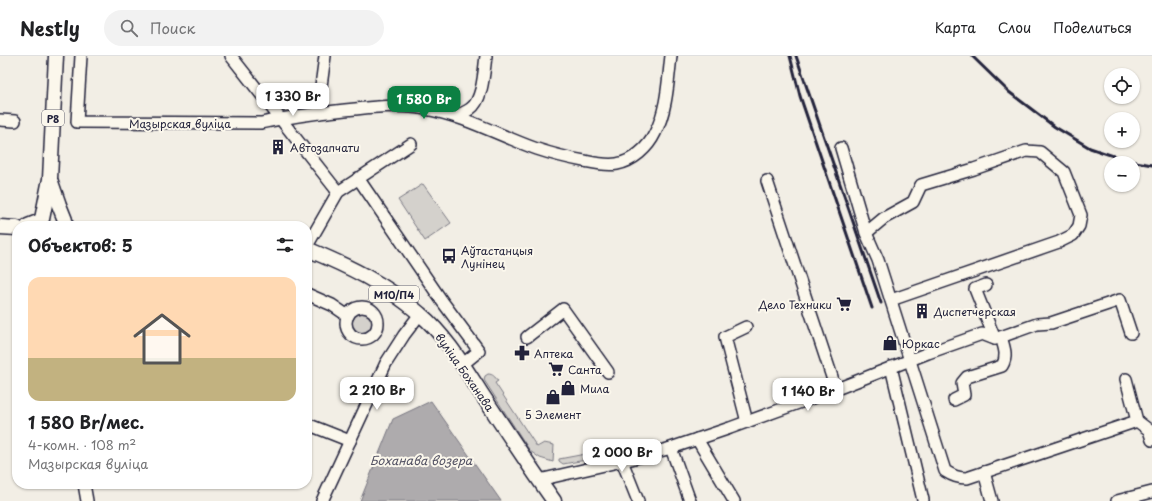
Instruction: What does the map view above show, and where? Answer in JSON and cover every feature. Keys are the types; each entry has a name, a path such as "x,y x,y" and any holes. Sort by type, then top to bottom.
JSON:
{"main road":[{"name":"Р8","path":"56,56 50,179 58,205 67,221"},
{"name":"Р8","path":"30,221 50,179"},
{"path":"38,221 46,217 56,216 64,221"},
{"path":"0,228 12,227"},
{"name":"вуліца Боханава","path":"312,249 370,278 420,314 438,333 463,364 554,501"}],"street":[{"name":"Мазырская вуліца","path":"81,56 76,122 261,123 319,113 376,107 409,106 456,116 557,155 603,164 617,164 627,160 642,152 650,142 660,119 666,93 671,56"},
{"path":"231,56 338,192 411,144"},
{"path":"319,113 321,86 326,56"},
{"path":"456,116 471,109 478,100 482,88 486,56"},
{"path":"0,120 15,121"},
{"path":"842,148 866,233 878,260 945,471 952,476 967,478 1144,422"},
{"path":"866,233 884,218 913,202 921,185 1026,151 1040,152 1064,172 1081,216 1079,226 1073,235 1059,242 890,300"},
{"path":"358,178 479,351 463,364"},
{"path":"767,181 832,377 834,390"},
{"name":"вуліца Боханава","path":"312,238 338,192"},
{"path":"954,400 964,395 962,383 967,377 1002,366 1005,361 1005,352 976,289 986,285"},
{"path":"312,296 332,305 348,316"},
{"path":"539,480 671,448 747,422 982,334 998,338 1037,324 1051,323 1120,300 1131,333"},
{"path":"527,337 563,309 608,372"},
{"path":"322,501 386,363 420,314"},
{"path":"746,327 725,337 747,422"},
{"path":"891,368 923,500"},
{"path":"1126,379 1152,440"},
{"path":"312,426 350,441"},
{"path":"697,439 734,501"},
{"path":"671,448 690,501"},
{"path":"622,461 638,501"},
{"path":"984,472 992,501"},
{"path":"85,489 86,501"},
{"path":"1117,501 1131,499 1152,492"}],"shaded area":[{"path":"423,184 451,223 425,241 398,200"},
{"path":"361,312 369,315 372,323 369,331 361,334 353,331 350,323 353,315"},
{"path":"488,374 493,375 498,381 495,383 537,447 544,443 554,445 553,462 540,458 530,451 484,380 485,376"},
{"path":"617,448 614,455 563,464 559,461 559,459"}],"water":[{"name":"Боханава возера","path":"431,401 501,501 360,501 393,419"}],"railway":[{"path":"790,56 800,96 872,308"},
{"path":"796,56 881,303"},
{"path":"972,56 1009,92 1055,127 1090,148 1125,160 1152,165"}],"place":[{"name":"Автозапчати","path":"278,147"},
{"name":"Аўтастанцыя Лунінец","path":"449,256"},
{"name":"Дело Техники","path":"844,304"},
{"name":"Диспетчерская","path":"922,311"},
{"name":"Юркас","path":"890,343"},
{"name":"Аптека","path":"522,353"},
{"name":"Санта","path":"556,369"},
{"name":"Мила","path":"568,388"},
{"name":"5 Элемент","path":"553,397"}]}
